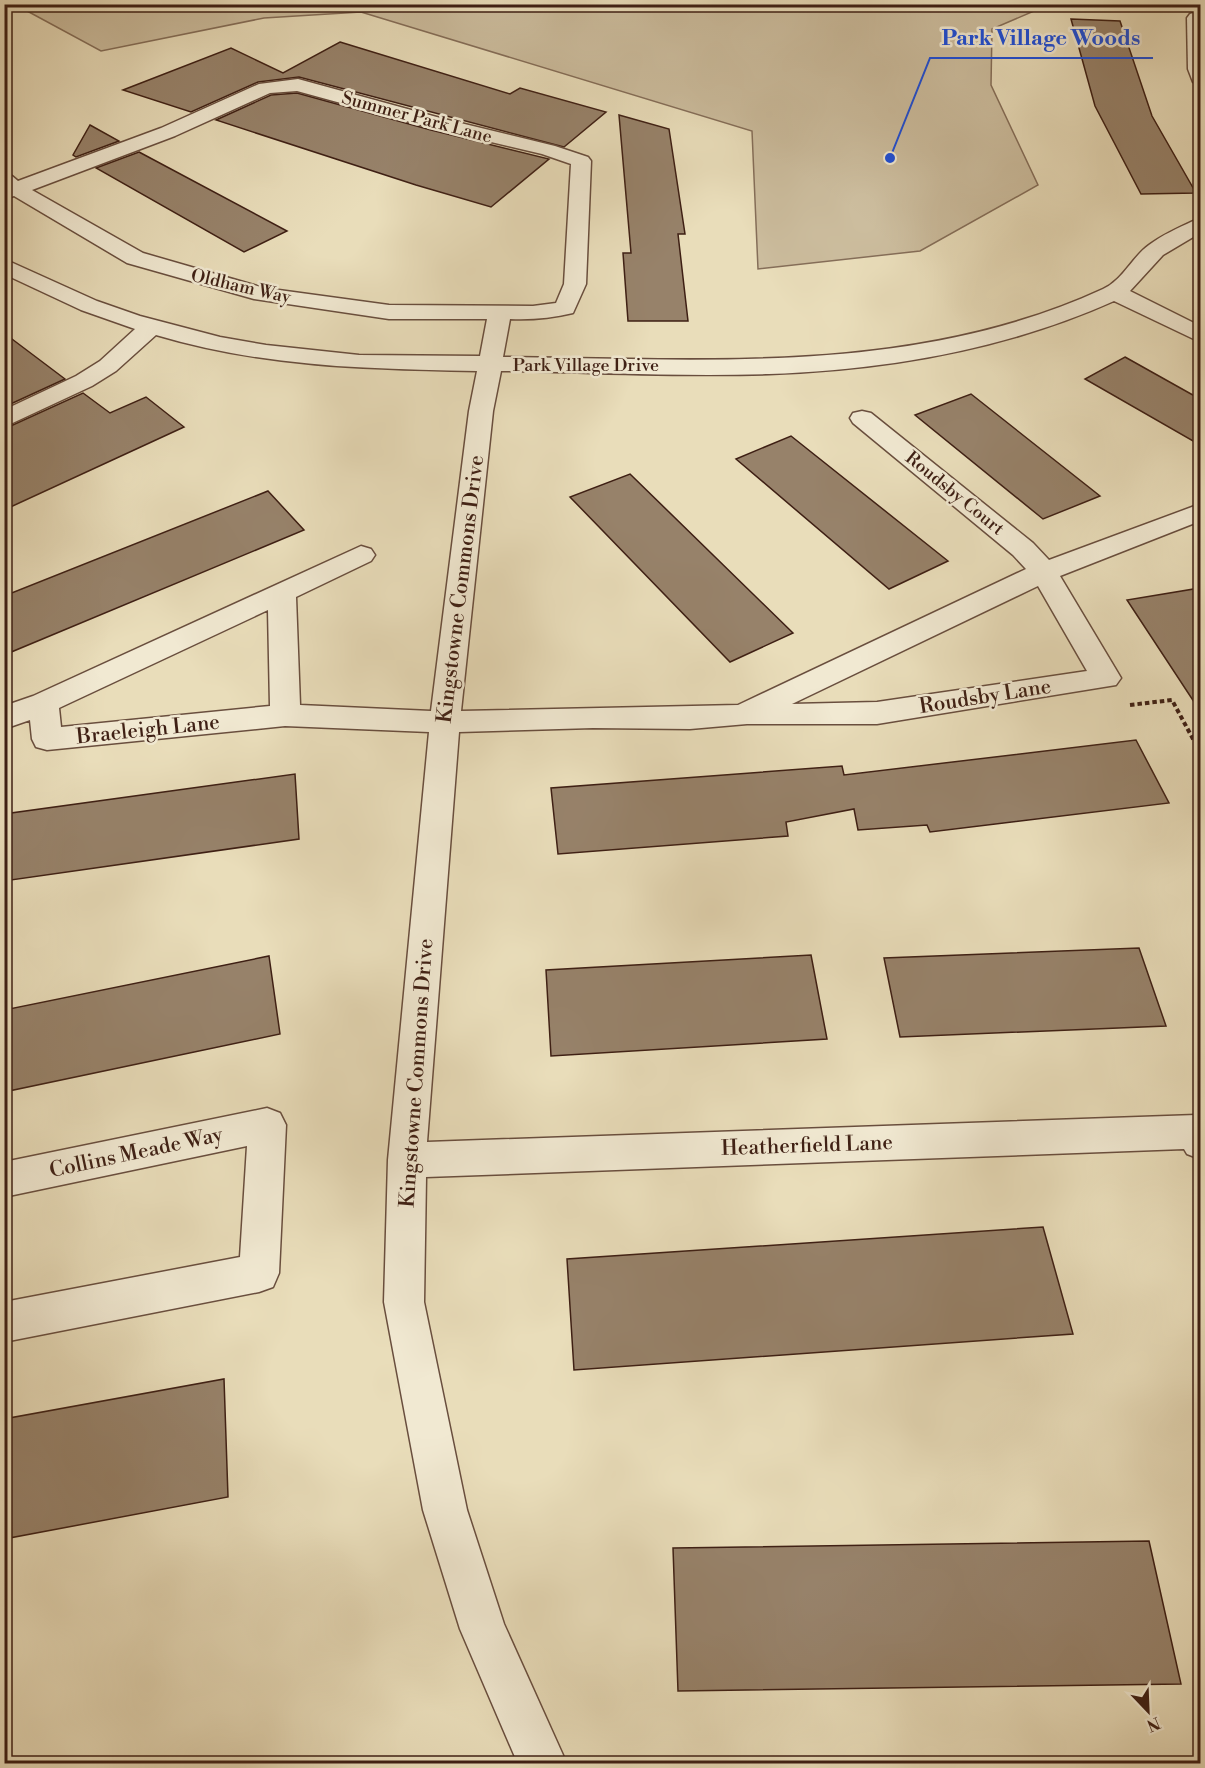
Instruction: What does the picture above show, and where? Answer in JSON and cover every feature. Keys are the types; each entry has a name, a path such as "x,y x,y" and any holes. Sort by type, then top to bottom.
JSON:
{"street":[{"path":"1200,16 1196,18 1197,69 1200,78"},
{"name":"Summer Park Lane","path":"8,187 168,132 266,88 298,86 439,124 549,150 581,161 575,284 565,308 533,314 500,312"},
{"name":"Oldham Way","path":"8,187 135,258 262,294 389,312 500,312"},
{"name":"Park Village Drive","path":"4,265 40,285 150,328 223,345 318,359 491,364 769,366 853,361 934,349 989,337 1070,312 1115,292 1137,272 1155,250 1200,225"},
{"path":"1115,292 1200,334"},
{"path":"491,364 500,312"},
{"path":"4,420 84,381 108,366 150,328"},
{"name":"Kingstowne Commons Drive","path":"491,364 481,411 445,722 407,1160 404,1302 445,1510 483,1629 543,1764"},
{"name":"Roudsby Court","path":"862,418 1023,549 1044,572"},
{"name":"Roudsby Lane","path":"742,715 1044,572 1200,512"},
{"path":"4,718 44,703 361,555"},
{"path":"1044,572 1106,678"},
{"path":"282,592 285,715"},
{"name":"Roudsby Lane","path":"445,722 593,717 690,718 877,713 1106,678"},
{"name":"Braeleigh Lane","path":"44,703 47,739 285,715 445,722"},
{"name":"Collins Meade Way","path":"4,1179 267,1125 259,1273 4,1322"},
{"name":"Heatherfield Lane","path":"407,1160 1196,1132 1200,1142"}],"path":[{"path":"1106,678 1119,707 1172,700 1200,752"}],"shaded area":[{"path":"16,5 1048,5 992,29 991,85 1038,185 920,251 758,269 752,131 361,12 264,18 101,51"}],"building":[{"path":"1071,19 1120,21 1152,116 1196,193 1141,194 1095,106"},
{"path":"340,42 510,94 520,88 606,112 564,147 299,77 258,82 191,112 123,90 231,48 283,73"},
{"path":"297,93 431,130 549,159 491,207 216,120 271,95"},
{"path":"619,115 669,129 685,234 678,234 688,321 628,321 623,253 631,253"},
{"path":"90,125 119,141 76,157 73,155"},
{"path":"139,152 287,231 244,252 96,168"},
{"path":"4,333 65,379 4,407"},
{"path":"1125,357 1200,399 1200,445 1085,379"},
{"path":"83,393 110,413 146,397 184,427 4,510 4,429"},
{"path":"971,394 1100,496 1043,519 915,415"},
{"path":"791,436 948,561 889,589 736,459"},
{"path":"630,474 793,633 730,662 570,497"},
{"path":"268,491 304,530 4,655 4,596"},
{"path":"1200,588 1200,711 1127,600"},
{"path":"1136,740 1169,803 930,832 927,825 858,830 854,809 786,822 788,836 558,854 551,788 842,766 844,775"},
{"path":"295,774 299,839 4,881 4,814"},
{"path":"1139,948 1166,1026 900,1037 884,958"},
{"path":"811,955 827,1039 551,1056 546,970"},
{"path":"269,956 280,1034 4,1092 4,1010"},
{"path":"1043,1227 1073,1334 574,1370 567,1259"},
{"path":"224,1379 228,1497 4,1539 4,1419"},
{"path":"1149,1541 1181,1684 678,1691 673,1548"}],"place":[{"name":"Park Village Woods","path":"890,158"}]}
